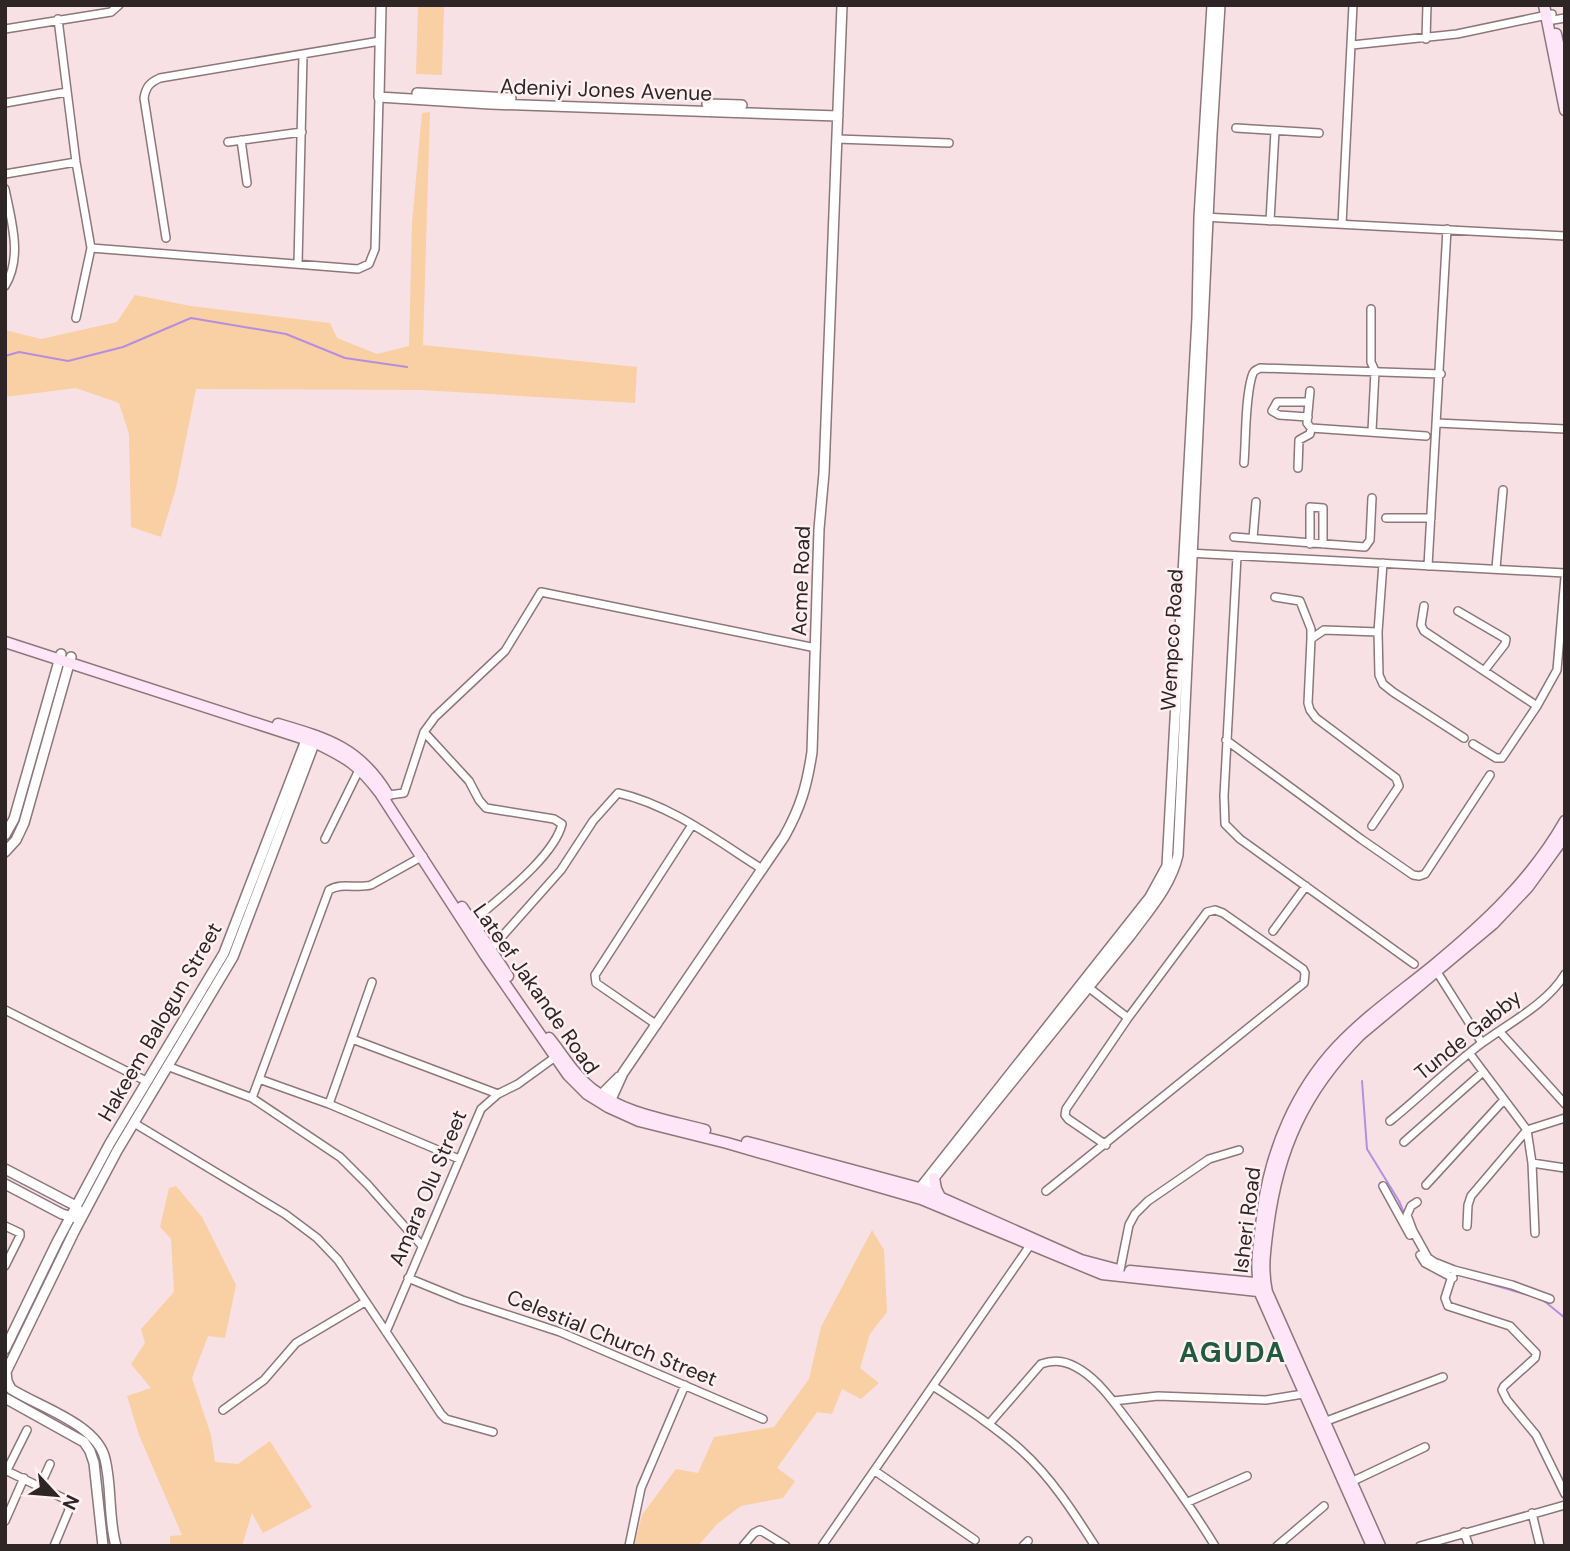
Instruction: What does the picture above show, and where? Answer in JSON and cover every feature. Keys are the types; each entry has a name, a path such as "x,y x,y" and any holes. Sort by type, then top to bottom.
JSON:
{"main road":[{"path":"1549,13 1565,74"},
{"path":"1549,13 1565,110"},
{"name":"Lateef Jakande Road","path":"5,636 65,658"},
{"name":"Lateef Jakande Road","path":"5,642 217,706 357,756 370,768 388,795 558,1055 568,1075 587,1094 609,1104 920,1194 1102,1274 1213,1287 1262,1288"},
{"name":"Lateef Jakande Road","path":"311,738 348,758 360,768 380,793 485,955 558,1055"},
{"name":"Isheri Road","path":"1372,1546 1270,1317 1257,1258 1269,1174 1281,1138 1301,1097 1336,1048 1354,1030 1511,901 1565,821"},
{"name":"Isheri Road","path":"1380,1546 1262,1288 1272,1194 1282,1157 1302,1111 1328,1071 1360,1035 1437,972 1511,901 1565,836"},
{"path":"934,1178 940,1197"},
{"name":"Lateef Jakande Road","path":"920,1194 940,1197 1032,1242 1081,1260 1120,1270 1262,1288"},
{"path":"1213,1287 1255,1299 1270,1317"}],"street":[{"path":"5,29 111,12 118,5"},
{"path":"91,248 358,269 369,264 373,257 381,5"},
{"name":"Acme Road","path":"609,1104 623,1073 657,1026 797,813 807,781 812,752 818,540 824,473 842,5"},
{"name":"Wempco Road","path":"1204,217 1212,5"},
{"name":"Wempco Road","path":"920,1194 1088,987 1127,933 1167,866 1189,553 1197,318 1220,5"},
{"path":"1342,224 1353,5"},
{"path":"1426,38 1427,5"},
{"path":"1352,45 1457,34 1549,13 1565,18"},
{"path":"58,19 76,162 91,248 76,318"},
{"path":"166,238 144,98 146,86 160,78 380,41"},
{"path":"298,264 303,55"},
{"path":"5,103 67,92"},
{"name":"Adeniyi Jones Avenue","path":"379,94 490,104 838,113"},
{"path":"1236,128 1319,133"},
{"path":"1270,221 1275,131"},
{"path":"228,142 302,132"},
{"path":"837,139 949,143"},
{"path":"241,140 247,183"},
{"path":"5,174 76,162"},
{"path":"5,189 15,237 14,262 5,286"},
{"path":"1204,217 1565,236"},
{"path":"1428,566 1441,374 1447,229"},
{"path":"1371,309 1371,362 1375,371 1372,431"},
{"path":"1244,463 1248,408 1255,370 1260,368 1441,374"},
{"path":"1310,391 1308,426 1311,428"},
{"path":"1308,416 1279,415 1272,411 1277,402 1309,402"},
{"path":"1437,423 1565,429"},
{"path":"1311,428 1426,436"},
{"path":"1298,468 1299,440 1310,433 1311,428"},
{"path":"1496,568 1503,490"},
{"path":"1234,537 1365,547 1368,544 1372,498"},
{"path":"1253,538 1256,502"},
{"path":"1386,519 1431,518"},
{"path":"1314,560 1316,544"},
{"path":"1189,553 1496,568 1565,575 1562,665 1502,758 1496,758 1473,744"},
{"path":"1237,556 1226,740 1225,824 1240,839 1414,964"},
{"path":"1383,563 1378,632 1379,676 1383,684 1464,738"},
{"path":"388,795 400,794 405,790 424,732 435,717 505,651 541,592 816,648"},
{"path":"1275,597 1300,601 1311,629 1310,710 1316,718 1398,782 1399,786 1373,826"},
{"path":"1424,606 1421,625 1424,631 1537,706"},
{"path":"1458,611 1506,639 1485,671"},
{"path":"1311,639 1324,630 1378,632"},
{"path":"5,835 14,819 50,694 65,658"},
{"path":"5,852 21,831 61,697 65,658"},
{"path":"50,694 61,697"},
{"path":"424,732 469,781 486,808 554,819 562,824 545,853 529,871 472,922"},
{"name":"Hakeem Balogun Street","path":"5,1349 70,1217 146,1081 233,957 311,738"},
{"path":"1226,740 1361,839 1413,875 1419,876 1425,874 1490,775"},
{"path":"325,839 360,768"},
{"path":"490,950 561,870 593,821 618,793 652,803 762,869"},
{"path":"657,1026 596,983 596,975 692,825"},
{"path":"252,1098 329,890 340,885 372,885 423,856"},
{"path":"1273,931 1306,886"},
{"path":"1046,1191 1106,1145 1304,983 1303,969 1223,913 1215,910 1207,912 1128,1018 1066,1109 1065,1115 1068,1119 1106,1145"},
{"name":"Wempco Road","path":"920,1194 1127,933"},
{"path":"1437,972 1482,1043"},
{"name":"Tunde Gabby","path":"1390,1121 1482,1043 1500,1032 1558,985 1565,974"},
{"path":"329,1104 372,982"},
{"path":"1558,985 1565,992"},
{"path":"1088,987 1128,1018"},
{"path":"5,1010 146,1081"},
{"name":"Hakeem Balogun Street","path":"116,1546 105,1457 98,1443 91,1434 11,1389 6,1372 82,1218 191,1019"},
{"path":"1500,1032 1565,1104"},
{"path":"352,1039 498,1094"},
{"path":"1470,1054 1527,1130 1532,1163 1535,1233"},
{"name":"Amara Olu Street","path":"386,1332 481,1109 498,1094 518,1084 558,1055"},
{"name":"Hakeem Balogun Street","path":"167,1066 252,1098 340,1157 422,1246"},
{"path":"1404,1142 1483,1072"},
{"path":"598,1097 623,1073"},
{"path":"259,1079 329,1104 459,1159"},
{"path":"1426,1185 1503,1101"},
{"path":"1467,1226 1471,1196 1527,1130 1565,1118"},
{"path":"134,1123 304,1227 338,1260 446,1419 493,1432"},
{"path":"1120,1270 1129,1225 1135,1214 1209,1159 1239,1150"},
{"path":"1532,1163 1565,1168"},
{"path":"5,1170 76,1206 82,1218"},
{"path":"5,1184 70,1217 82,1218"},
{"path":"1383,1185 1425,1263 1454,1274 1502,1282 1550,1299"},
{"path":"33,1199 39,1186"},
{"path":"1417,1202 1407,1214 1413,1231 1428,1258 1454,1274"},
{"path":"5,1226 20,1233 20,1236 5,1266"},
{"path":"822,1546 1032,1242"},
{"path":"1454,1274 1444,1298 1448,1306 1510,1326 1536,1353 1535,1358 1503,1386 1502,1390 1536,1435 1565,1494"},
{"name":"Celestial Church Street","path":"408,1278 462,1300 560,1332 763,1419"},
{"path":"223,1410 264,1380 296,1343 365,1301"},
{"path":"989,1424 1041,1364 1052,1360 1063,1361 1081,1370 1113,1401 1188,1502 1215,1546"},
{"path":"1324,1422 1443,1377"},
{"path":"629,1546 640,1488 685,1385"},
{"path":"933,1386 989,1424 1023,1452 1049,1481 1095,1546"},
{"path":"1113,1401 1158,1396 1266,1401 1303,1394"},
{"path":"5,1398 84,1442 90,1451 94,1463 103,1546"},
{"path":"54,1425 58,1415"},
{"path":"27,1430 6,1470 63,1497 68,1505 68,1514 54,1546"},
{"path":"1351,1482 1425,1447"},
{"path":"40,1486 50,1464"},
{"path":"875,1471 975,1540"},
{"path":"1188,1502 1247,1476"},
{"path":"5,1521 24,1478"},
{"path":"1420,1546 1565,1505"},
{"path":"1277,1546 1324,1506"},
{"path":"1532,1513 1540,1546"},
{"path":"743,1546 754,1533 761,1530 786,1546"},
{"path":"1464,1532 1469,1546"}],"shaded area":[{"path":"418,5 444,5 442,75 416,74"},
{"path":"430,112 423,345 637,367 635,403 422,390 196,389 176,488 161,537 131,527 129,434 119,403 76,388 5,397 5,330 41,339 117,322 135,295 191,306 330,323 337,338 377,354 409,346 412,223 422,113"},
{"path":"176,1186 202,1217 236,1285 225,1338 208,1336 192,1378 211,1435 215,1462 238,1464 270,1441 312,1507 263,1533 252,1513 242,1546 170,1546 170,1536 182,1535 139,1435 127,1396 151,1388 131,1364 145,1343 141,1329 174,1292 171,1239 160,1227 169,1188"},
{"path":"872,1230 884,1250 887,1312 870,1334 860,1368 879,1383 861,1399 842,1389 832,1414 817,1412 777,1468 795,1481 783,1498 741,1506 717,1524 698,1546 634,1546 642,1515 676,1469 698,1473 714,1437 774,1427 809,1379 821,1327"}],"waterway":[{"path":"5,356 19,352 68,361 123,347 191,318 286,334 345,358 407,367"},
{"path":"1362,1081 1367,1149 1404,1213"},
{"path":"1456,1274 1528,1295"},
{"path":"1543,1300 1565,1318"}],"district":[{"name":"AGUDA","path":"1233,1352"}]}
